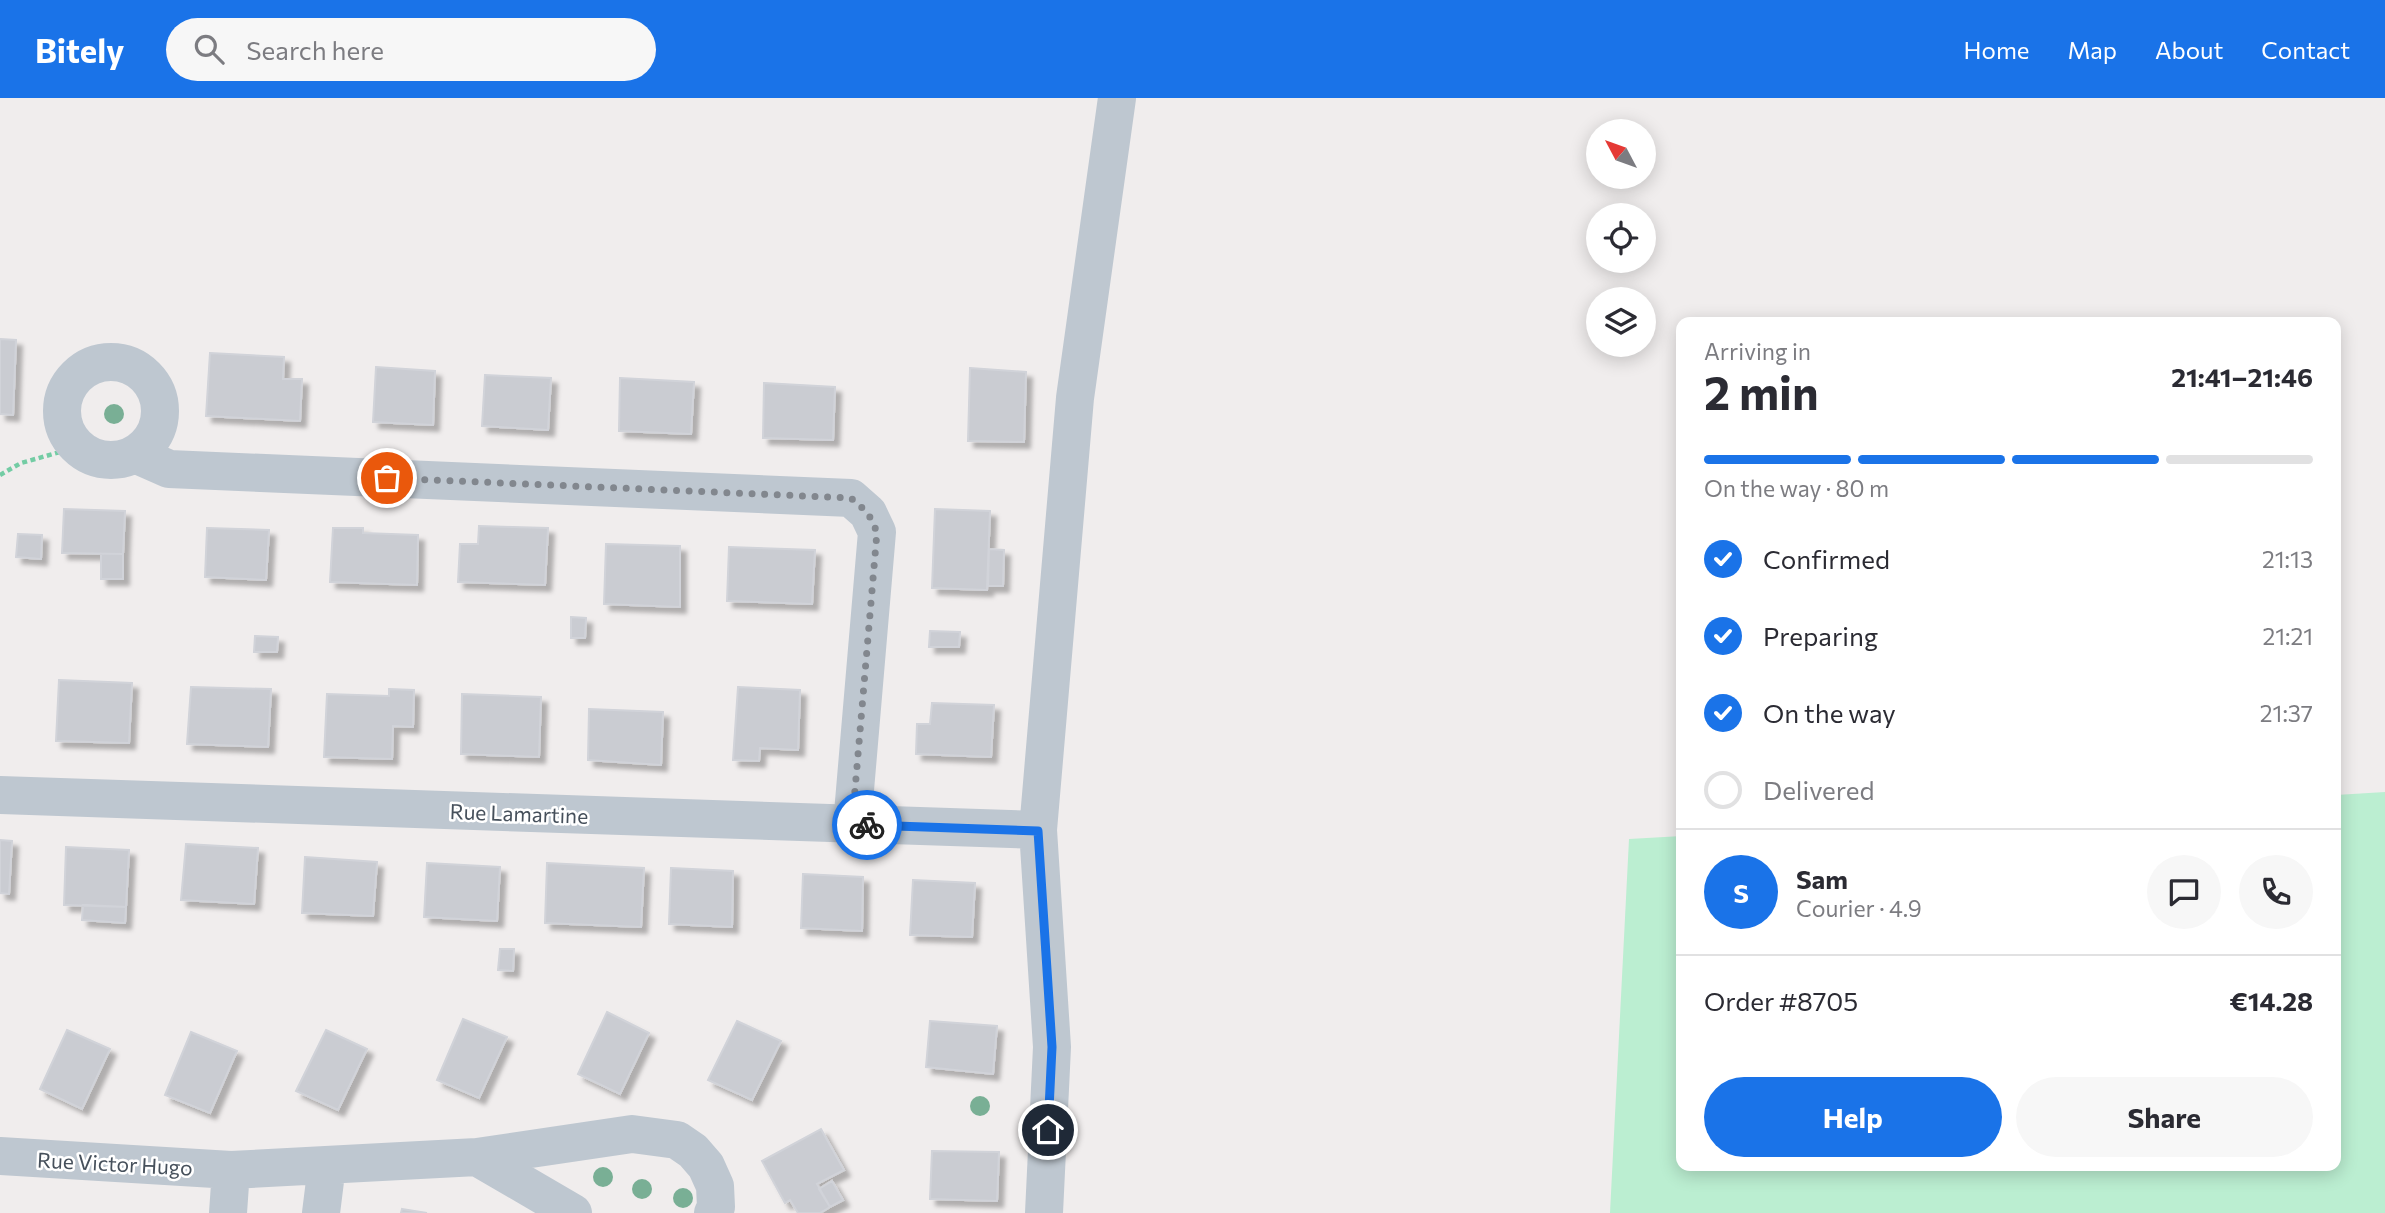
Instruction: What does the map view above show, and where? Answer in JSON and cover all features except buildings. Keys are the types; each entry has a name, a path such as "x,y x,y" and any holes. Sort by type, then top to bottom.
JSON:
{"street":[{"path":"1044,1213 1052,1047 1038,831 1075,398 1117,98"},
{"path":"109,362 125,364 140,371 152,383 160,414 156,430 147,443 135,454 105,460 90,456 78,447 68,434 62,419 63,402 68,387 79,374 93,365 109,362"},
{"path":"135,454 169,469 851,498 868,513 877,532 852,825"},
{"name":"Rue Lamartine","path":"0,795 1038,831"},
{"name":"Rue Victor Hugo","path":"0,1156 231,1170 477,1157 632,1134 677,1140 693,1151 706,1166 715,1186 716,1207 713,1213"},
{"path":"477,1157 573,1213"},
{"path":"321,1213 327,1165"},
{"path":"228,1213 231,1170"}],"path":[{"path":"0,475 21,463 78,447"}],"green space":[{"path":"2385,792 2385,1213 1610,1213 1629,839 1676,836 1676,1171 2341,1171 2341,795"}],"way so far":[{"path":"387,478 851,498 868,513 877,532 852,825 867,825"}],"route":[{"path":"867,825 1038,831 1052,1047 1048,1130"}]}
